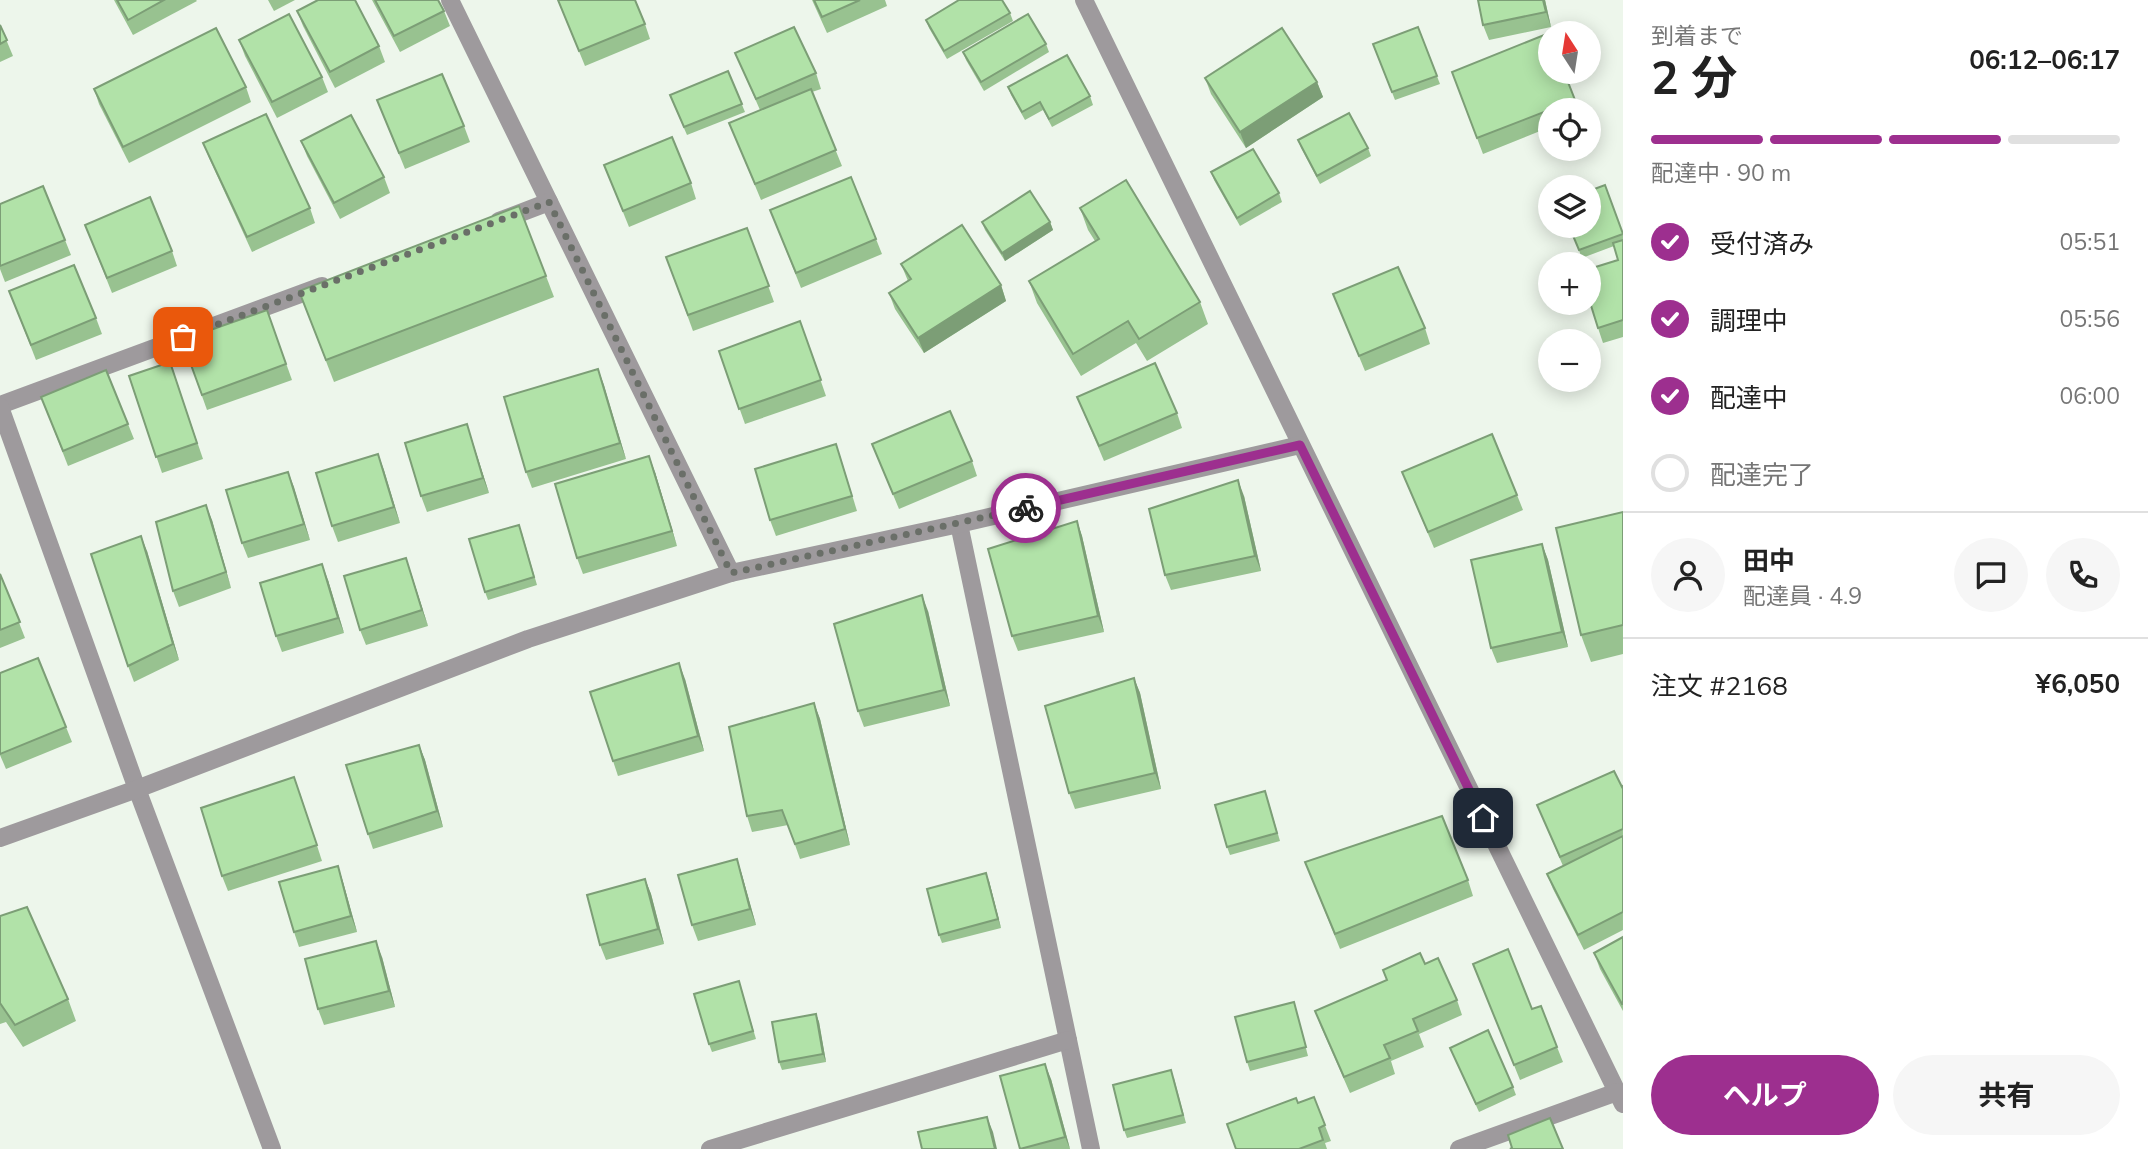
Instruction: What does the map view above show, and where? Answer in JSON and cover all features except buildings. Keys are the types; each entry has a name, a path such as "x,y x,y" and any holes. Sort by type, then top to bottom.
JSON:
{"street":[{"path":"450,0 731,573"},
{"path":"1084,0 1620,1098 1459,1149"},
{"path":"484,226 549,202"},
{"path":"272,1149 137,789 0,406 340,279"},
{"path":"0,838 137,789 528,639 731,573 959,524 1300,445"},
{"path":"959,524 1091,1149"},
{"path":"710,1149 1068,1040"}],"way so far":[{"path":"183,337 549,202 731,573 1026,508"}],"route":[{"path":"1026,508 1300,445 1483,818"}]}
